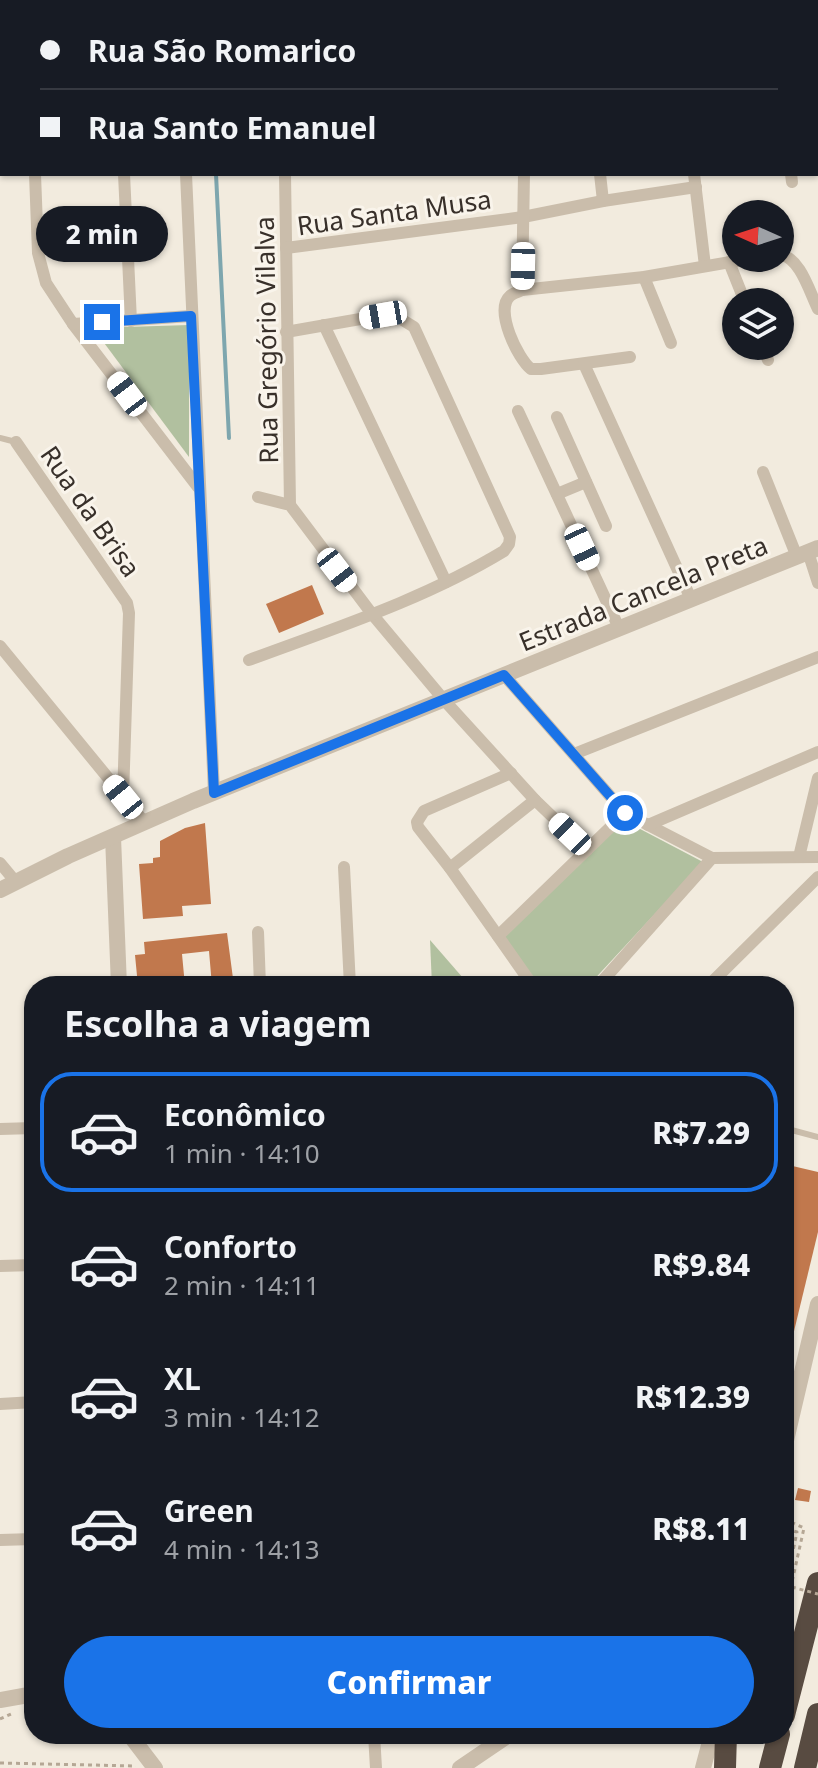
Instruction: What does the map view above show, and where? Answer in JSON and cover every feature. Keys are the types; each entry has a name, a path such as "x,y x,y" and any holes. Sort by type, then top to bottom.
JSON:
{"highway":[{"path":"794,1676 818,1583"},
{"path":"805,1768 818,1714"},
{"path":"725,1768 726,1744"},
{"path":"770,1768 776,1744"}],"street":[{"path":"35,176 41,270 46,283 73,324 198,487"},
{"path":"124,176 131,321"},
{"path":"186,176 214,793"},
{"name":"Rua Gregório Vilalva","path":"285,176 290,505"},
{"path":"522,290 524,176"},
{"path":"600,176 603,201"},
{"path":"695,181 705,266"},
{"name":"Rua Santa Musa","path":"286,248 523,217 695,181"},
{"path":"794,262 818,309"},
{"path":"630,357 531,369 523,363 505,319 505,304 510,296 522,290 644,277 722,263"},
{"path":"644,277 671,343"},
{"path":"249,660 372,614 446,582 504,551 509,544 509,530 414,327 396,316 383,315 286,332"},
{"path":"73,324 191,316"},
{"path":"324,325 446,582"},
{"path":"584,364 691,599"},
{"path":"518,411 619,628"},
{"path":"557,417 606,526"},
{"name":"Rua da Brisa","path":"16,442 127,603 123,797"},
{"path":"763,472 808,552 818,583"},
{"path":"557,494 586,482"},
{"path":"258,497 290,505 372,614 444,700 535,800 587,850"},
{"name":"Estrada Cancela Preta","path":"7,886 214,793 808,552"},
{"path":"0,646 145,823"},
{"path":"574,754 818,657"},
{"path":"504,675 625,813 712,858 818,857"},
{"path":"648,825 818,752"},
{"path":"511,773 424,811 417,822 420,833 450,868 526,976"},
{"path":"799,857 818,778"},
{"path":"450,868 535,800"},
{"path":"498,936 625,813"},
{"path":"113,837 119,976"},
{"path":"607,976 712,858"},
{"path":"0,863 7,886"},
{"path":"344,867 349,976"},
{"path":"718,976 818,877"},
{"path":"258,932 260,976"},
{"path":"0,1129 24,1128"},
{"path":"0,1266 24,1265"},
{"path":"794,1403 818,1304"},
{"path":"0,1404 24,1403"},
{"path":"0,1540 24,1539"},
{"path":"0,1700 24,1696"},
{"path":"137,1744 155,1768"},
{"path":"375,1744 376,1768"},
{"path":"460,1768 495,1744"},
{"path":"703,1768 709,1744"}],"lane":[{"path":"0,438 16,442"},
{"path":"794,1131 818,1137"}],"path":[{"path":"794,1523 804,1528 794,1573"},
{"path":"794,1588 818,1594"},
{"path":"0,1763 138,1766"}],"green space":[{"path":"189,325 189,457 93,328"},
{"path":"623,820 703,862 597,976 530,976 502,939"},
{"path":"430,940 461,976 432,976"}],"building":[{"path":"312,585 324,614 279,633 266,604"},
{"path":"205,823 211,904 182,906 183,916 143,919 139,864 153,863 153,858 160,857 160,841 185,828"},
{"path":"227,933 233,976 211,976 209,951 182,954 184,976 137,976 135,955 145,954 144,942"},
{"path":"794,1166 818,1172 818,1232 794,1331"},
{"path":"798,1488 811,1491 809,1502 795,1500"}],"waterway":[{"path":"216,176 229,438"}],"route":[{"path":"102,322 191,316 214,793 504,675 625,813"}]}
